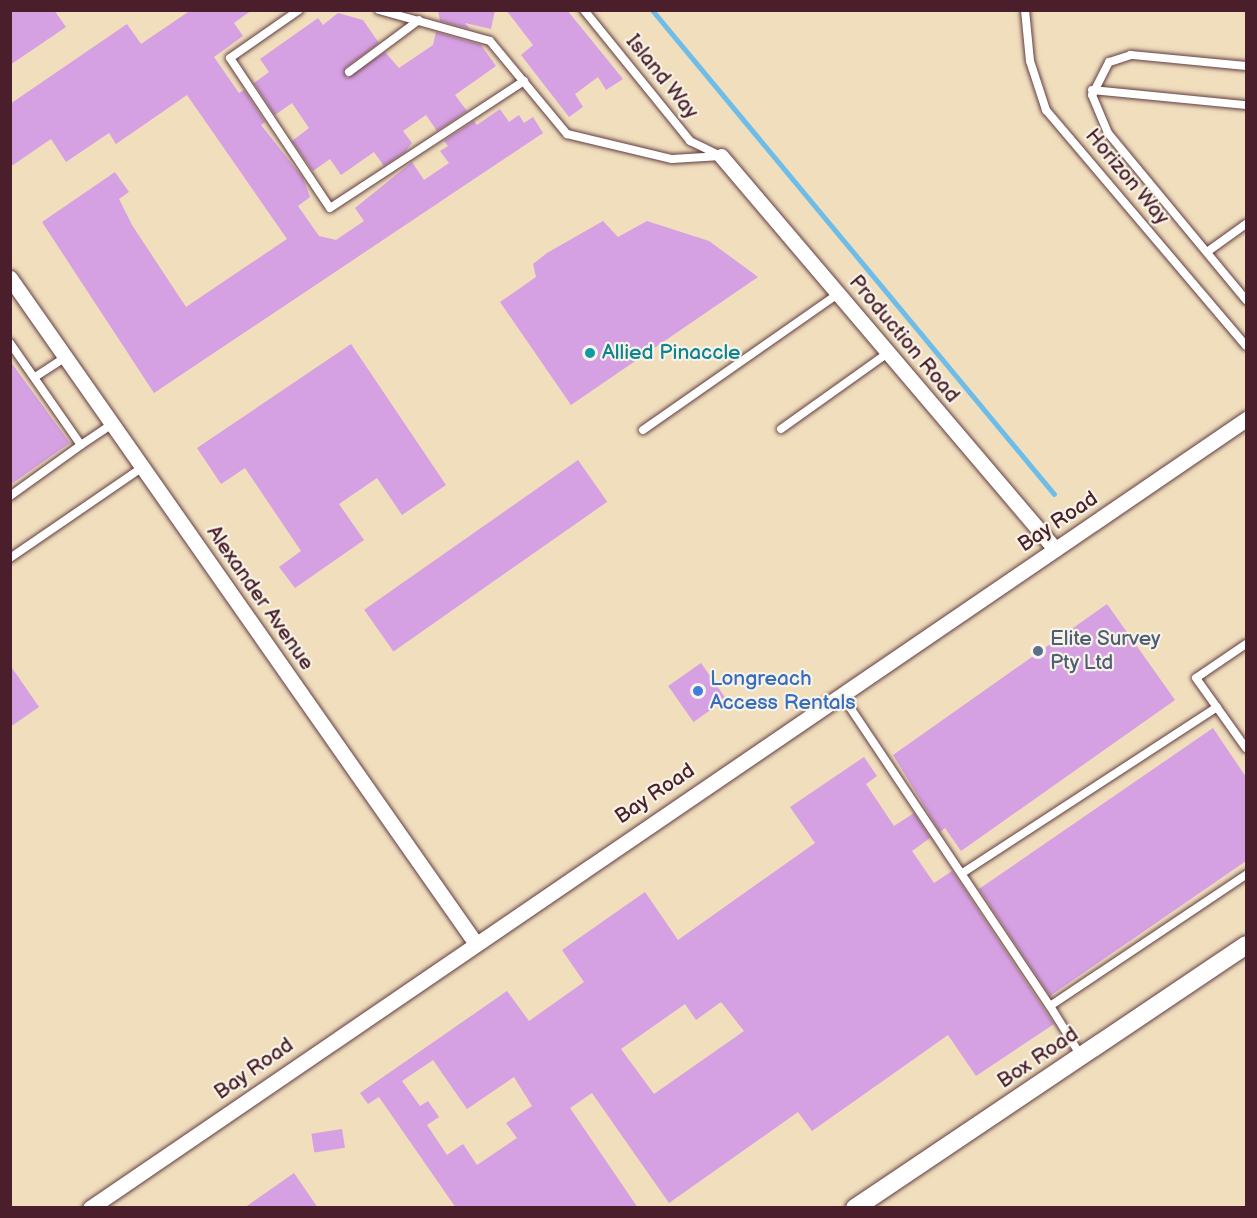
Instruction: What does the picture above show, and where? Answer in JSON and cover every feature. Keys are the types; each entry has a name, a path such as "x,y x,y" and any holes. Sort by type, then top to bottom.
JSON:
{"street":[{"name":"Production Road","path":"721,156 1055,549"},
{"name":"Alexander Avenue","path":"10,278 474,941"},
{"name":"Bay Road","path":"90,1208 474,941 1246,419"},
{"name":"Box Road","path":"855,1208 1246,945"}],"lane":[{"path":"299,10 230,58 330,208 524,81"},
{"path":"379,10 490,41 567,134 672,159 721,156"},
{"name":"Island Way","path":"584,10 690,141 721,156"},
{"name":"Horizon Way","path":"1025,10 1030,61 1046,110 1246,346"},
{"path":"349,72 418,20"},
{"path":"1246,66 1131,55 1109,62 1092,90 1100,122 1246,300"},
{"path":"1092,90 1246,105"},
{"path":"1207,252 1246,224"},
{"path":"643,430 838,294"},
{"path":"10,343 81,445"},
{"path":"781,429 888,352"},
{"path":"35,377 66,357"},
{"path":"10,496 112,424"},
{"path":"10,558 143,467"},
{"path":"1246,644 1196,678 1246,748"},
{"path":"841,694 964,872 1081,1056"},
{"path":"964,872 1217,707"},
{"path":"1050,1006 1246,875"}],"building":[{"path":"10,10 54,10 66,27 10,65"},
{"path":"191,10 252,10 234,23 243,36 214,57 239,93 244,90 265,122 261,125 303,178 310,197 298,206 319,236 336,240 364,221 355,208 412,162 424,180 449,163 440,151 448,146 444,141 474,121 477,125 500,109 509,122 519,115 524,123 533,117 543,133 154,393 42,222 115,172 129,192 119,199 132,225 186,307 287,239 187,95 116,144 109,133 66,162 51,139 10,167 10,104 127,24 141,44"},
{"path":"438,10 495,10 491,29 465,23 470,29 440,21"},
{"path":"506,10 567,10 623,79 606,90 598,77 575,94 583,107 569,117 521,55 533,45"},
{"path":"338,13 363,20 379,43 345,68 347,78 385,52 399,68 433,45 436,32 481,45 496,66 455,95 467,111 437,131 426,115 403,131 412,143 405,152 384,166 374,152 341,175 330,159 313,171 292,141 309,128 292,103 275,115 254,83 269,72 260,59 318,18 323,25"},
{"name":"Allied Pinaccle","path":"603,221 618,237 647,221 709,241 758,277 571,405 500,302 536,277 533,264 547,253"},
{"path":"351,344 446,485 402,515 377,478 339,504 364,540 295,588 279,567 301,551 245,468 221,484 197,448"},
{"path":"10,361 70,443 10,485"},
{"path":"578,460 607,502 393,651 364,610"},
{"path":"1107,604 1175,700 961,851 945,828 940,832 893,755"},
{"path":"701,663 726,699 693,722 668,686"},
{"path":"10,665 39,707 10,727"},
{"path":"1213,728 1246,777 1246,861 1050,996 979,889"},
{"path":"864,757 877,776 866,784 894,826 914,813 930,838 912,851 934,883 952,871 1054,1024 976,1076 948,1035 812,1131 798,1112 669,1203 592,1093 570,1108 638,1208 456,1208 379,1097 368,1104 360,1093 507,991 529,1021 584,982 562,950 645,892 678,940 815,843 790,807","holes":["721,1002 744,1031 654,1094 621,1049 685,1004 696,1020","433,1060 467,1109 514,1077 532,1106 506,1123 517,1138 477,1165 463,1144 447,1155 427,1125 439,1117 428,1101 420,1106 402,1081"]},
{"path":"342,1129 345,1148 314,1153 311,1134"},
{"path":"294,1173 318,1208 244,1208"}],"waterway":[{"path":"652,10 1054,494"}],"place":[{"name":"Allied Pinaccle","path":"590,353"},
{"name":"Elite Survey Pty Ltd","path":"1038,651"},
{"name":"Longreach Access Rentals","path":"698,691"}]}
